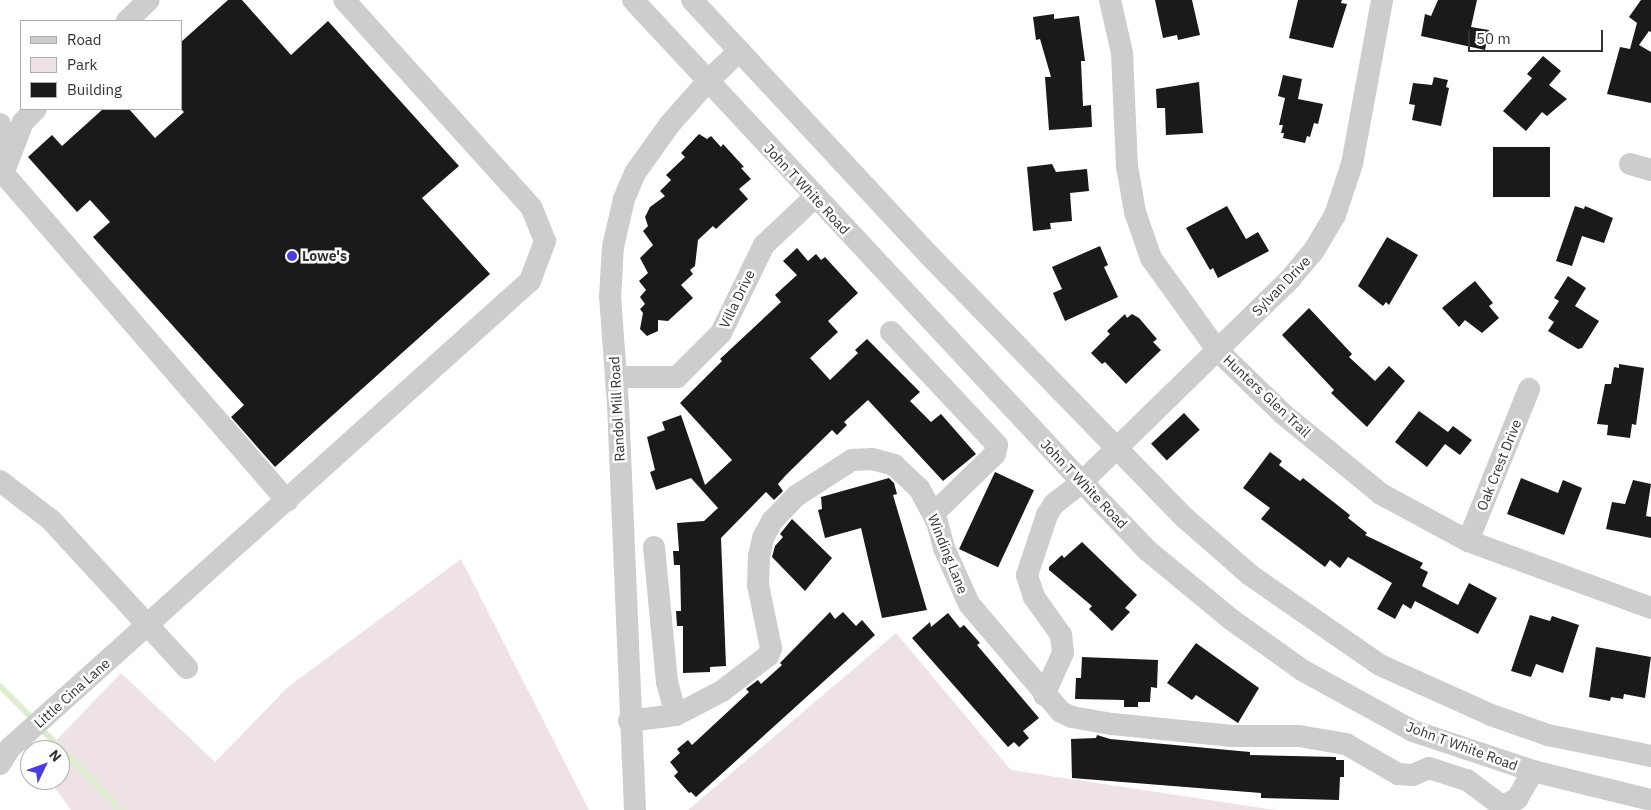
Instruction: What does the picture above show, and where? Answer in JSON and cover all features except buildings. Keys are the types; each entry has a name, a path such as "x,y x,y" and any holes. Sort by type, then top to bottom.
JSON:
{"street":[{"path":"128,20 148,0"},
{"name":"Little Cina Lane","path":"0,764 18,740 288,501 530,281 545,241 532,208 344,0"},
{"name":"John T White Road","path":"633,0 707,82 1082,482 1148,550 1232,620 1302,670 1413,731 1533,771 1651,800"},
{"path":"692,0 928,254 1118,447 1185,518 1250,575 1380,665 1491,715 1548,735 1651,756"},
{"name":"Hunters Glen Trail","path":"1110,0 1122,53 1127,166 1135,212 1151,258 1217,350 1283,414 1381,494 1468,541 1651,608"},
{"name":"Sylvan Drive","path":"1044,696 1063,652 1061,635 1034,597 1027,575 1047,515 1054,504 1082,482 1290,279 1314,252 1335,215 1352,164 1382,0"},
{"name":"Randol Mill Road","path":"635,810 629,721 616,377 610,297 613,247 624,199 635,173 670,124 707,82 739,51"},
{"path":"2,172 23,122 35,110"},
{"path":"0,124 2,172 288,501"},
{"name":"Villa Drive","path":"616,377 677,377 722,333 764,245 815,197"},
{"path":"891,332 997,445 995,454 933,514"},
{"name":"Oak Crest Drive","path":"1468,541 1529,389"},
{"name":"Winding Lane","path":"629,721 676,715 722,691 768,656 771,648 758,585 759,556 763,538 772,521 796,496 852,460 872,460 894,465 919,488 933,514 944,548 969,604 1044,696 1061,712 1072,717 1232,736 1299,736 1346,744 1398,774 1413,774 1429,768"},
{"path":"0,481 51,520 144,628 187,668"},
{"path":"654,547 667,682 676,715"},
{"path":"1442,742 1429,768 1467,780 1502,806 1518,799 1533,771"}],"green space":[{"path":"461,559 589,810 71,810 56,790 70,790 70,740 57,740 121,673 215,762 288,687"},
{"path":"896,633 1011,770 1276,810 688,810"}],"waterway":[{"path":"0,686 34,720"},
{"path":"40,727 121,810"}],"place":[{"name":"Lowe's","path":"292,256"}]}
